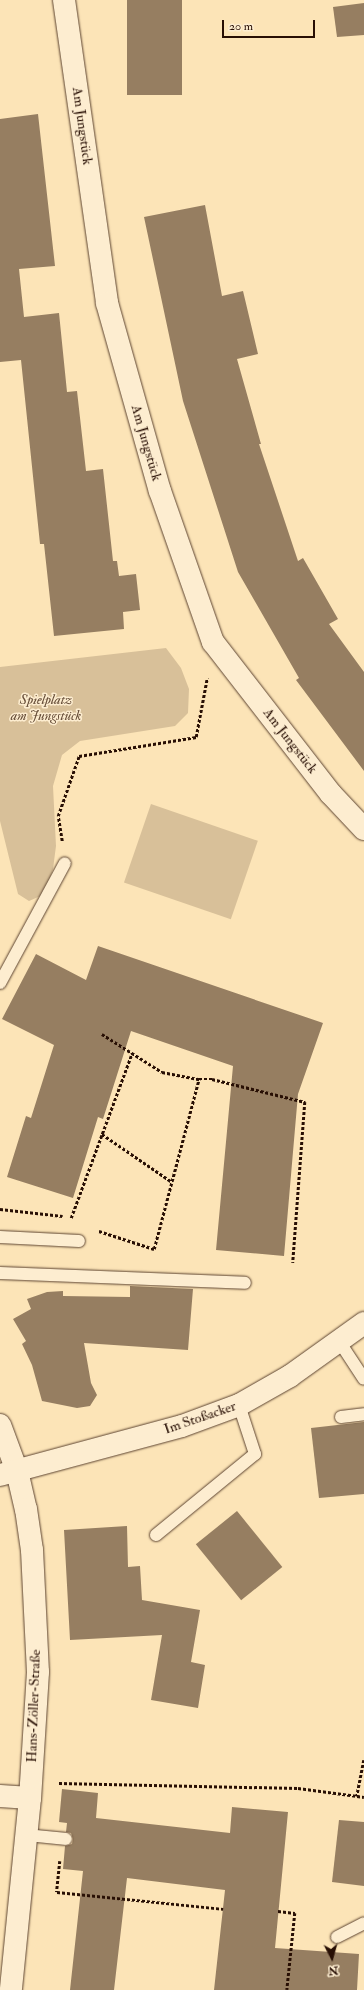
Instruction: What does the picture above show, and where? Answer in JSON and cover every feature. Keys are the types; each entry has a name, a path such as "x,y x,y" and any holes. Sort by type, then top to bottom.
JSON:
{"street":[{"name":"Am Jungstück","path":"64,0 107,303 160,491 213,642 331,794 364,829"},
{"name":"Im Stoßacker","path":"9,1473 182,1426 239,1405 290,1376 364,1323"},
{"name":"Hans-Zöller-Straße","path":"0,1425 9,1473 32,1550 37,1649 30,1798 26,1835 9,1920 11,1990"},
{"path":"0,1796 30,1798"}],"lane":[{"path":"0,983 65,864"},
{"path":"0,1237 79,1240"},
{"path":"0,1273 245,1283"},
{"path":"339,1341 364,1379"},
{"path":"156,1535 255,1454 239,1405"},
{"path":"342,1417 364,1414"},
{"path":"26,1835 66,1839"},
{"path":"337,1937 364,1923"}],"path":[{"path":"65,864 58,816 79,756 196,737 213,642"},
{"path":"102,1034 162,1072 199,1079 212,1079 305,1102 293,1263"},
{"path":"0,1209 66,1216 69,1222 132,1054"},
{"path":"98,1231 154,1249 199,1079"},
{"path":"102,1134 172,1182"},
{"path":"357,1796 364,1760"},
{"path":"58,1782 298,1788 364,1797"},
{"path":"58,1880 57,1892 223,1909"},
{"path":"278,1911 295,1913 287,1990"}],"green space":[{"name":"Spielplatz am Jungstück","path":"166,648 181,668 189,689 188,713 175,726 80,741 62,755 53,786 56,846 53,869 45,894 29,901 18,894 0,821 0,667"},
{"path":"151,804 258,841 231,919 124,882"}],"building":[{"path":"127,0 182,0 182,95 127,95"},
{"path":"364,3 364,35 337,37 333,7"},
{"path":"38,114 55,266 19,269 24,317 59,313 67,392 77,391 86,471 103,469 113,561 117,561 119,576 136,574 140,610 123,612 124,629 54,636 44,544 40,544 21,360 0,362 0,119"},
{"path":"205,205 222,296 243,291 258,354 237,359 261,444 259,444 298,561 303,558 338,619 329,624 364,672 364,771 296,680 299,678 238,572 183,401 144,217"},
{"path":"98,946 323,1023 298,1094 284,1256 216,1250 233,1066 131,1031 103,1119 98,1117 73,1198 7,1177 26,1116 31,1118 54,1045 2,1019 36,954 86,980"},
{"path":"130,1286 193,1289 188,1350 84,1343 91,1383 97,1395 90,1406 77,1408 42,1401 32,1365 22,1344 26,1341 13,1319 31,1309 27,1299 47,1292 63,1291 63,1296 130,1297"},
{"path":"364,1422 364,1494 319,1498 311,1428"},
{"path":"237,1511 282,1567 241,1600 196,1544"},
{"path":"127,1526 128,1567 140,1566 142,1600 200,1610 191,1662 205,1665 198,1708 151,1700 162,1635 70,1640 64,1530"},
{"path":"62,1789 98,1793 96,1818 230,1833 232,1807 288,1812 275,1948 359,1954 357,1990 214,1990 225,1890 127,1878 114,1990 70,1990 83,1871 63,1869 65,1846 72,1844 73,1839 71,1833 66,1832 67,1823 59,1822"},
{"path":"339,1820 364,1822 364,1886 332,1882"}]}
